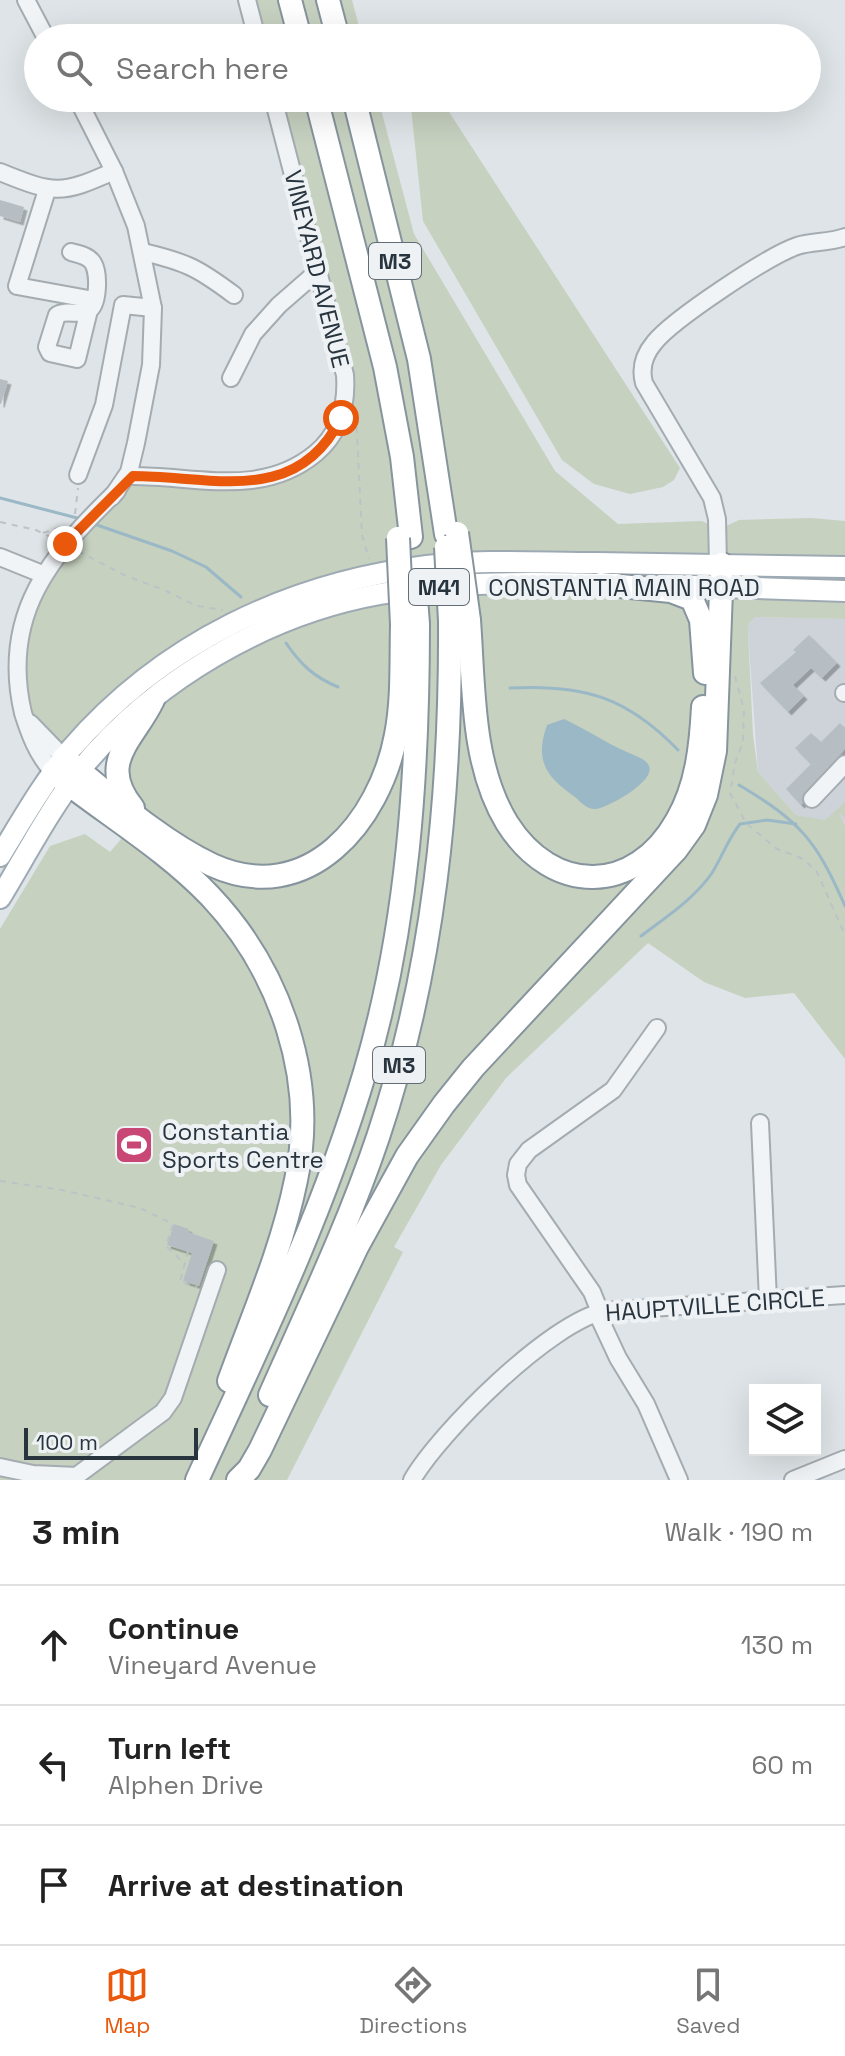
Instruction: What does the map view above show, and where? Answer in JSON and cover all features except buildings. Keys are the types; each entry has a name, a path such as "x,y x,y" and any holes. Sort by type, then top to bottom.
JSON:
{"highway":[{"path":"290,0 296,24"},
{"path":"328,0 334,24"},
{"name":"M3","path":"195,1480 303,1248 330,1178 365,1070 394,945 408,860 418,707 405,538 368,334 365,290 320,112"},
{"name":"M3","path":"236,1480 333,1258 378,1136 408,1033 427,943 444,818 460,621 446,479 358,112"},
{"path":"460,621 483,760 505,820 530,851 552,868 567,874 596,877 628,870 649,856 678,819 690,792 702,720 716,573"},
{"path":"236,1480 260,1450 357,1247 407,1156 473,1068 648,881 694,825 713,774 716,573"},
{"path":"600,584 671,591 692,599 701,620 705,673"},
{"path":"67,772 140,817 178,846 214,865 248,875 286,874 320,861 345,839 364,814 389,761 400,707 410,625"},
{"path":"140,817 122,793 117,767 124,744 153,700"},
{"path":"67,772 208,895 235,926 258,960 276,996 300,1080 300,1148 286,1223 195,1480"}],"main road":[{"name":"CONSTANTIA MAIN ROAD","path":"0,856 67,772 110,709 169,660 243,617 322,587 374,574 431,565 529,563 716,573 845,591"},
{"name":"CONSTANTIA MAIN ROAD","path":"0,898 67,772 153,700 207,660 254,635 330,606 379,594 432,587 600,584 716,573 845,567"}],"street":[{"path":"26,0 39,24"},
{"path":"247,0 253,24"},
{"path":"67,772 24,716 13,677 13,644 21,614 42,574 65,544 137,472 136,443 151,365 153,308 136,226 114,171 84,112"},
{"name":"VINEYARD AVENUE","path":"137,472 225,482 262,480 302,464 330,439 344,407 345,375 277,112"},
{"path":"0,172 47,190 73,189 114,171"},
{"path":"47,190 17,286 92,305 97,282 94,264 90,259 71,252"},
{"path":"716,573 717,519 712,498 644,383 642,365 654,342 669,327 747,274 798,246 845,237"},
{"path":"143,252 186,262 234,295"},
{"path":"231,378 253,334 279,305 318,271"},
{"path":"78,475 104,405 123,305 153,308"},
{"path":"0,557 42,574"},
{"path":"812,799 845,764"},
{"path":"657,1028 613,1090 529,1150 520,1159 516,1170 521,1190 592,1292 618,1358 646,1404 679,1480"},
{"path":"760,1123 768,1300"},
{"path":"0,1467 23,1476 74,1478 163,1412 173,1398 217,1270"},
{"name":"HAUPTVILLE CIRCLE","path":"412,1480 480,1397 566,1326 598,1312 845,1295"},
{"path":"793,1480 845,1459"}],"path":[{"path":"354,405 358,420 362,535 370,566"},
{"path":"75,514 78,475"},
{"path":"0,522 42,533 124,575 197,606 232,612"},
{"path":"42,533 70,525"},
{"path":"734,671 744,710 744,732 730,793 746,823 777,849 801,858 816,870 845,935"},
{"path":"0,1181 62,1190 140,1208 173,1224 166,1246 185,1264"},
{"path":"188,1251 180,1282 201,1288"}],"shaded area":[{"path":"755,617 845,619 845,826 837,810 825,821 796,815 758,772 748,632 749,624"}],"green space":[{"path":"247,0 352,0 358,24 253,24"},
{"path":"276,112 382,112 414,234 555,471 618,524 702,521 714,527 724,527 739,520 811,518 845,521 845,619 755,617 749,624 748,632 758,772 796,815 825,820 845,802 845,818 839,813 845,826 845,1059 794,993 745,998 704,982 648,943 506,1078 441,1165 394,1247 403,1252 287,1480 0,1480 0,929 50,846 85,834 110,852 140,817 118,778 153,699 137,686 64,758 24,716 28,598 133,476 247,482 320,449 346,390"},
{"path":"411,112 449,112 680,468 674,480 663,487 630,494 594,484 562,460 423,221"}],"water":[{"path":"564,719 643,760 649,766 646,779 611,804 596,809 584,805 557,783 543,759 543,738 547,725"}],"waterway":[{"path":"0,498 81,519"},
{"path":"97,525 172,551 206,567 241,597"},
{"path":"286,643 309,670 338,687"},
{"path":"510,688 560,689 602,698 640,717 678,750"},
{"path":"739,785 778,810 804,835 825,864 845,906"},
{"path":"641,936 705,882 740,824 767,820 796,824"}],"place":[{"name":"Constantia Sports Centre","path":"134,1145"}],"route":[{"path":"65,544 133,476 225,482 275,477 302,464 320,449 330,439 341,418"}]}
